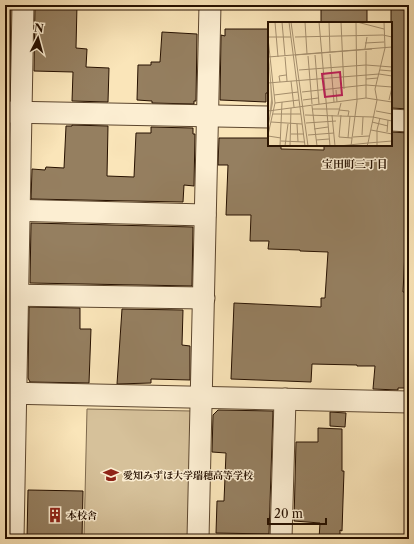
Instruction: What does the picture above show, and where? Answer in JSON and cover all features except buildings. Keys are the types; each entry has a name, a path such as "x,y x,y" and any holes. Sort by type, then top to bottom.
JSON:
{"street":[{"path":"13,539 10,394 13,112 23,5"},
{"path":"198,539 210,5"},
{"path":"13,112 268,117"},
{"path":"392,120 409,121"},
{"path":"12,211 205,215"},
{"path":"11,295 204,298"},
{"path":"10,394 409,402"},
{"path":"281,539 285,399"}],"shaded area":[{"name":"愛知みずほ大学瑞穂高等学校","path":"87,409 192,411 189,539 84,539"}],"place":[{"name":"愛知みずほ大学瑞穂高等学校","path":"111,475"},
{"name":"本校舎","path":"55,515"}],"district":[{"name":"宝田町三丁目","path":"355,164"}]}
